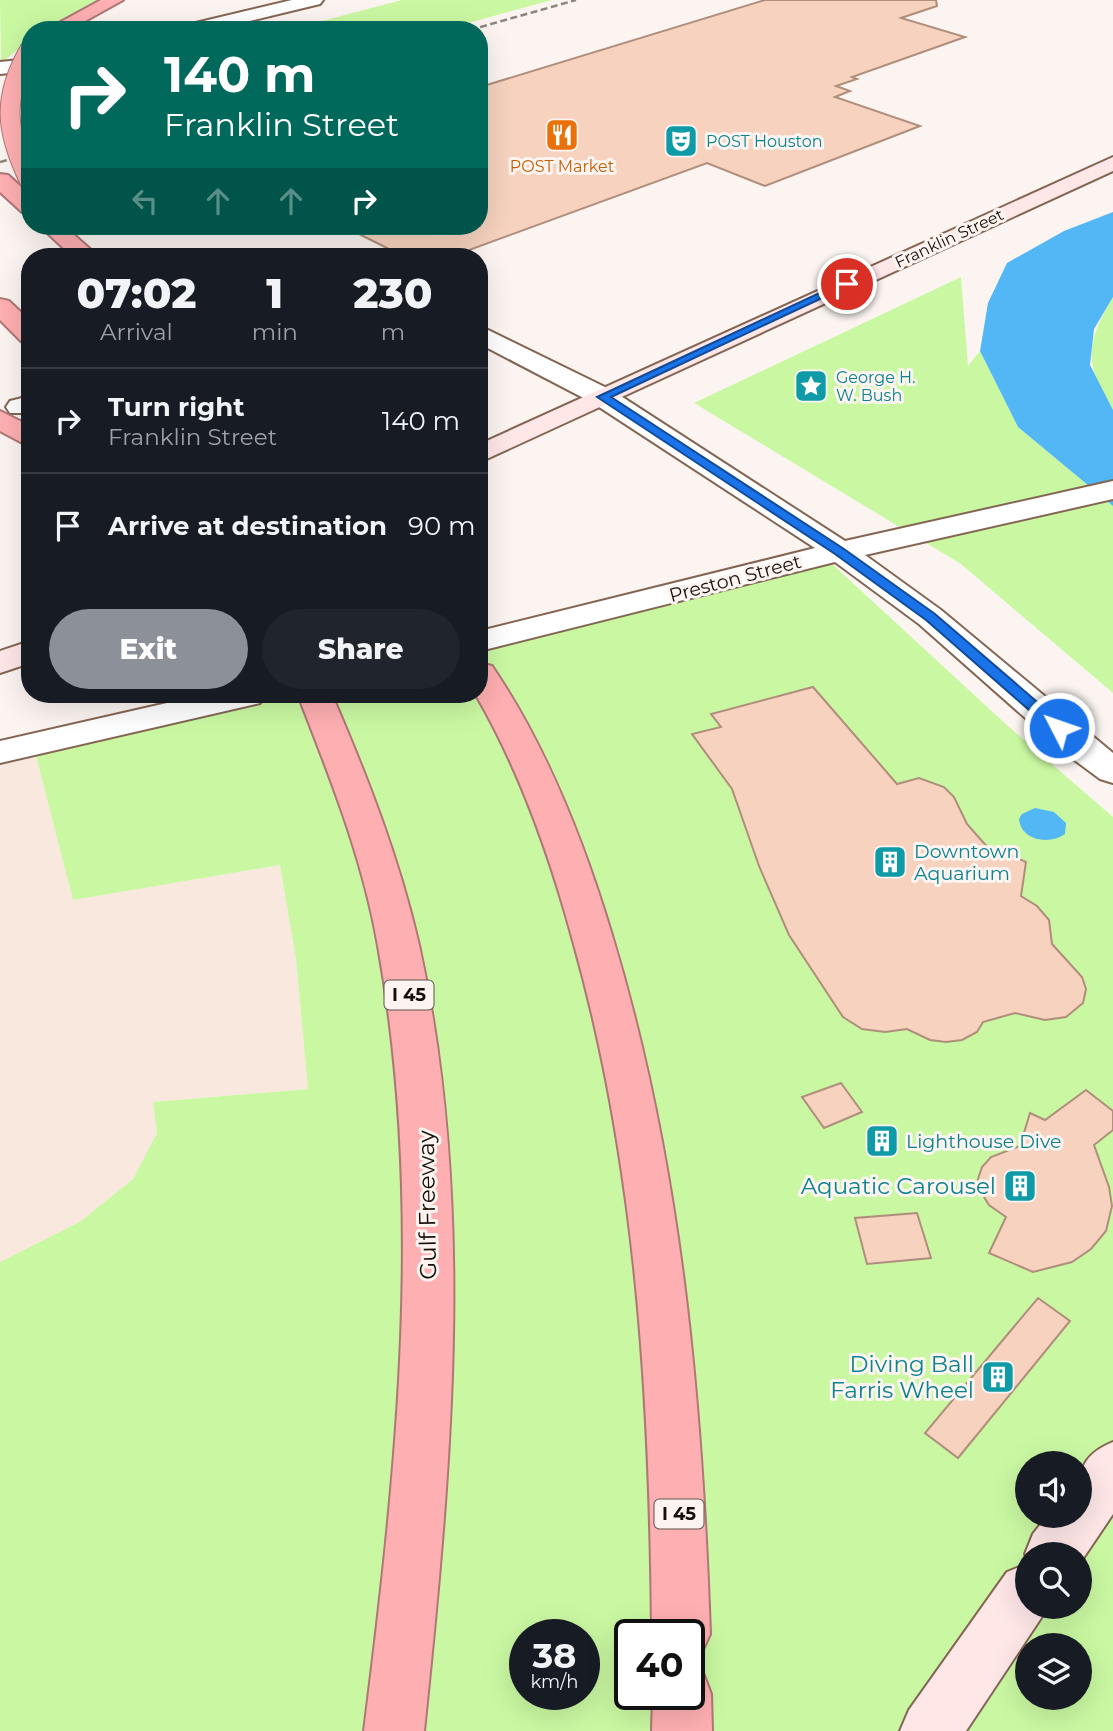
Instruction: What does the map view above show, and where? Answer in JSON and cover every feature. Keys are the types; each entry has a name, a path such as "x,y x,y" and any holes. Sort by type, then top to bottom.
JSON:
{"highway":[{"path":"73,21 114,0"},
{"path":"21,60 6,78 0,110 9,141 21,164"},
{"path":"0,180 21,199"},
{"path":"61,235 77,248"},
{"path":"3,311 21,328"},
{"name":"I 45","path":"488,689 527,765 565,854 604,970 625,1055 658,1249 673,1394 680,1619"},
{"name":"Gulf Freeway","path":"319,703 361,800 388,895 413,1013 425,1119 429,1309 417,1543 394,1731"},
{"path":"681,1710 682,1731"}],"main road":[{"name":"Franklin Street","path":"488,450 1112,166"},
{"path":"0,663 21,655"},
{"path":"1061,1542 1113,1468"},
{"path":"930,1731 1015,1609"}],"street":[{"path":"227,21 314,0"},
{"path":"0,68 21,66"},
{"path":"488,338 603,397 839,551 930,617 1078,745 1113,771"},
{"name":"Preston Street","path":"488,639 839,551 1113,490"},
{"path":"0,752 213,703"}],"shaded area":[{"path":"35,752 73,900 280,865 296,959 308,1089 153,1102 157,1133 133,1179 81,1221 0,1262 0,760"}],"green space":[{"path":"0,0 102,0 60,21 21,21 21,47 1,63"},
{"path":"402,0 552,0 476,21 322,21"},
{"path":"961,277 968,366 980,351 1018,427 1113,506 1113,693 961,564 694,403"},
{"path":"1113,297 1113,410 1097,379 1092,353 1097,327"},
{"name":"Downtown Aquarium","path":"831,563 1009,727 1113,817 1113,1731 0,1731 0,1262 81,1221 133,1179 157,1133 153,1102 308,1089 296,959 280,865 73,900 35,752 245,703 488,703 488,645"}],"water":[{"path":"1113,212 1113,297 1094,329 1090,365 1113,410 1113,506 1018,427 980,351 988,303 1007,263 1064,231"},
{"path":"1035,808 1054,812 1066,823 1065,834 1044,840 1025,832 1019,819 1022,814"}],"building":[{"name":"POST Houston","path":"765,0 936,0 937,6 901,18 965,37 852,77 857,79 836,86 850,91 835,97 920,126 765,186 707,163 475,248 387,248 361,235 488,235 488,85"},
{"name":"Downtown Aquarium","path":"813,687 897,784 919,778 944,787 954,797 967,824 989,849 1005,852 1026,862 1021,896 1037,906 1049,920 1052,944 1082,977 1086,989 1083,1003 1066,1017 1045,1020 1015,1013 983,1022 977,1032 962,1040 946,1042 930,1040 907,1029 885,1032 862,1029 843,1017 789,935 759,866 732,789 692,734 721,727 711,714"},
{"path":"841,1083 862,1112 824,1128 802,1097"},
{"path":"1086,1090 1113,1111 1113,1130 1094,1145 1109,1187 1112,1206 1106,1231 1091,1249 1072,1262 1033,1272 989,1253 1006,1217 989,1205 981,1192 978,1179 982,1167 991,1157 1020,1146 1030,1113 1045,1120"},
{"path":"917,1213 931,1258 867,1264 855,1218"},
{"name":"Diving Ball Farris Wheel","path":"1038,1298 1070,1321 958,1458 925,1433"}],"railway":[{"path":"488,25 576,0"},
{"path":"0,162 21,156"}],"place":[{"name":"POST Market","path":"562,135"},
{"name":"POST Houston","path":"681,141"},
{"name":"George H. W. Bush","path":"811,386"},
{"name":"Downtown Aquarium","path":"890,862"},
{"name":"Lighthouse Dive","path":"882,1141"},
{"name":"Aquatic Carousel","path":"1020,1186"},
{"name":"Diving Ball Farris Wheel","path":"998,1377"}],"route":[{"path":"847,284 603,397 839,551 930,617 1059,728"}]}
